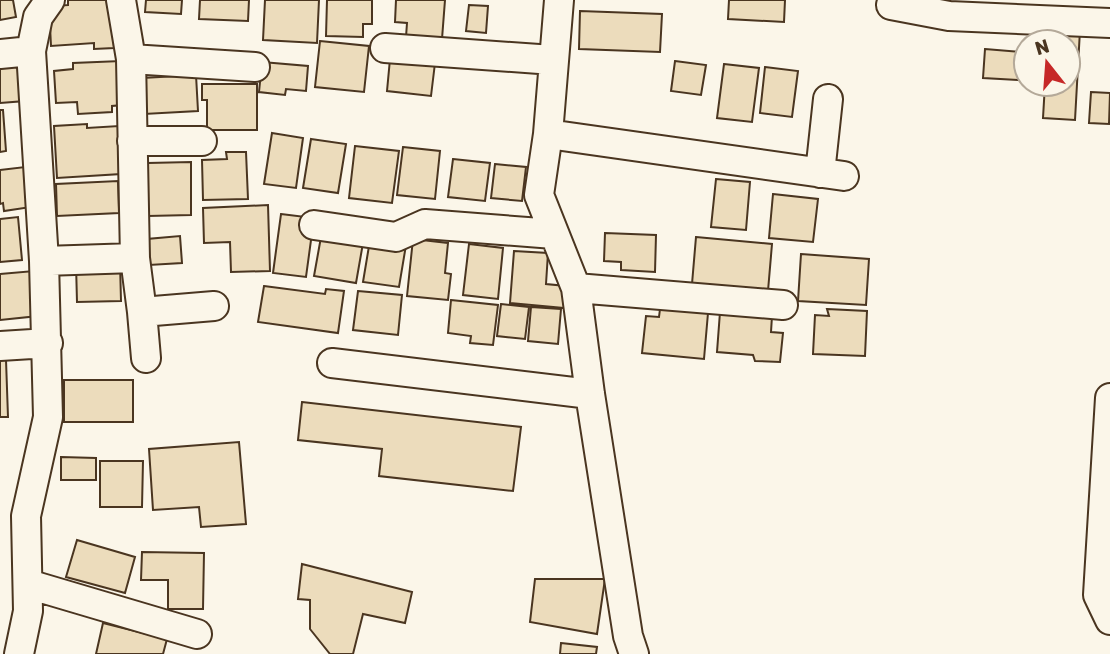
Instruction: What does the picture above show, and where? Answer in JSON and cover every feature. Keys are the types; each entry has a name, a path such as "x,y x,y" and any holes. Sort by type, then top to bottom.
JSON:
{"street":[{"path":"19,654 28,611 26,516 48,417 48,343 31,51 38,17 50,0"},
{"path":"121,0 131,59 135,258 146,358"},
{"path":"559,0 548,134 539,195 576,289 628,636 634,654"},
{"path":"891,5 949,16 1110,23"},
{"path":"1110,17 1110,38"},
{"path":"385,48 553,60"},
{"path":"0,54 31,51"},
{"path":"131,59 255,66"},
{"path":"548,134 832,174 828,99"},
{"path":"132,141 202,141"},
{"path":"314,225 396,237 425,224 554,234"},
{"path":"44,261 135,258"},
{"path":"576,289 783,305"},
{"path":"142,312 214,306"},
{"path":"0,346 48,343"},
{"path":"332,363 590,394"},
{"path":"1110,398 1098,595 1110,620"},
{"path":"28,584 197,634"}],"building":[{"path":"0,0 13,0 16,17 0,20"},
{"path":"68,0 112,0 114,48 94,49 94,43 51,46 49,6 68,5"},
{"path":"146,0 182,0 181,14 145,12"},
{"path":"200,0 249,0 248,21 199,19"},
{"path":"265,0 319,0 317,43 263,40"},
{"path":"327,0 372,0 372,24 363,24 363,37 326,36"},
{"path":"396,0 445,0 442,39 406,37 407,23 395,22"},
{"path":"729,0 785,0 784,22 728,19"},
{"path":"469,5 488,6 486,33 466,31"},
{"path":"580,11 662,14 660,52 579,49"},
{"path":"320,41 369,46 364,92 315,87"},
{"path":"985,49 1012,51 1012,80 983,78"},
{"path":"21,58 25,101 0,103 0,60"},
{"path":"390,59 435,63 431,96 387,91"},
{"path":"121,61 123,105 112,106 112,112 78,114 77,102 56,103 54,71 73,69 73,63"},
{"path":"675,61 706,65 701,95 671,91"},
{"path":"262,62 308,66 306,91 286,89 285,95 259,92"},
{"path":"724,64 759,68 752,122 717,118"},
{"path":"765,67 798,71 792,117 760,113"},
{"path":"196,75 198,111 144,114 142,78"},
{"path":"202,84 257,84 257,130 207,130 207,100 202,100"},
{"path":"1091,92 1110,93 1109,124 1089,123"},
{"path":"1044,98 1076,98 1075,120 1043,118"},
{"path":"0,110 3,110 6,151 0,152"},
{"path":"87,124 87,128 119,126 121,174 57,178 54,126"},
{"path":"272,133 303,138 296,188 264,184"},
{"path":"311,139 346,144 338,193 303,188"},
{"path":"355,146 399,151 392,203 349,198"},
{"path":"403,147 440,151 435,199 397,195"},
{"path":"226,152 246,152 248,199 203,200 202,160 227,159"},
{"path":"453,159 490,163 485,201 448,197"},
{"path":"191,162 191,215 148,216 148,163"},
{"path":"495,164 526,167 522,201 491,198"},
{"path":"25,167 31,207 4,211 3,203 0,204 0,170"},
{"path":"716,179 750,182 746,230 711,227"},
{"path":"118,181 119,213 57,216 56,184"},
{"path":"773,194 818,199 813,242 769,238"},
{"path":"268,205 270,271 231,272 230,242 204,243 203,208"},
{"path":"281,214 314,218 306,277 273,273"},
{"path":"18,217 22,260 0,262 0,219"},
{"path":"605,233 656,235 655,272 621,270 621,262 604,261"},
{"path":"180,236 182,263 149,265 147,239"},
{"path":"321,237 363,243 356,283 314,276"},
{"path":"696,237 772,244 768,291 692,284"},
{"path":"413,239 448,243 445,273 451,274 448,300 407,296"},
{"path":"370,240 406,245 399,287 363,282"},
{"path":"469,244 503,248 498,299 463,295"},
{"path":"514,251 548,253 546,284 566,286 564,308 510,303"},
{"path":"801,254 869,259 866,305 798,301"},
{"path":"120,263 121,301 77,302 76,264"},
{"path":"34,271 38,316 0,320 0,274"},
{"path":"264,286 325,294 326,289 344,291 338,333 258,322"},
{"path":"358,291 402,295 398,335 353,330"},
{"path":"451,300 498,305 493,345 470,343 471,336 448,333"},
{"path":"501,304 529,307 525,339 497,336"},
{"path":"531,307 561,309 558,344 528,341"},
{"path":"660,309 708,313 704,359 642,353 646,316 659,317"},
{"path":"827,309 867,311 865,356 813,354 815,315 829,316"},
{"path":"720,312 772,316 771,332 783,333 780,362 755,361 753,355 717,352"},
{"path":"0,360 6,360 8,417 0,417"},
{"path":"64,380 133,380 133,422 64,422"},
{"path":"302,402 521,427 513,491 379,476 382,449 298,440"},
{"path":"239,442 246,524 201,527 199,507 153,510 149,449"},
{"path":"61,457 96,458 96,480 61,480"},
{"path":"100,461 143,461 142,507 100,507"},
{"path":"77,540 135,557 125,593 66,577"},
{"path":"142,552 204,553 203,609 168,609 168,580 141,580"},
{"path":"302,564 412,592 405,623 363,614 353,654 330,654 310,629 310,600 298,599"},
{"path":"535,579 605,579 597,634 530,622"},
{"path":"103,623 167,639 163,654 96,654"},
{"path":"561,643 597,647 596,654 560,654"}]}
